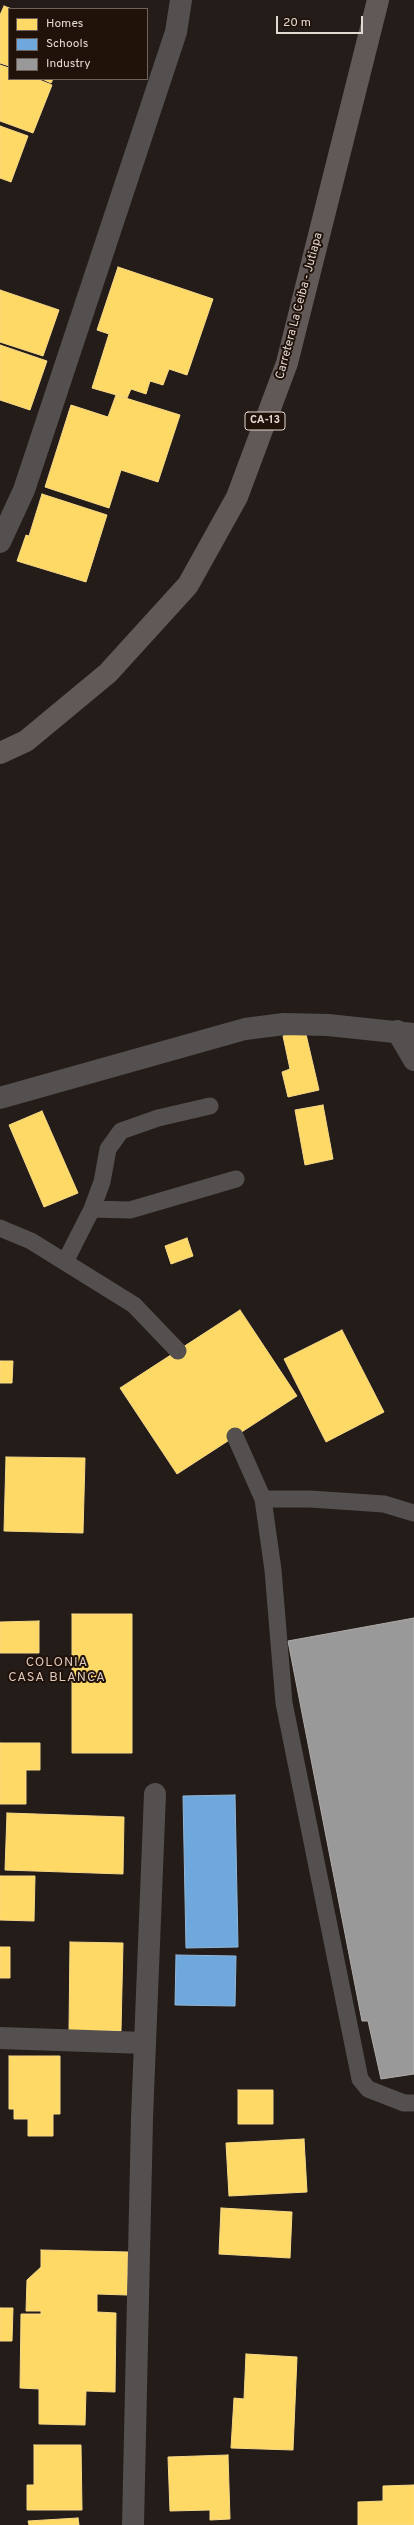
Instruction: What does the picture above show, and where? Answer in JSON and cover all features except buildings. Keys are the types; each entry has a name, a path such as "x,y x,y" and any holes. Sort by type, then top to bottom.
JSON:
{"main road":[{"name":"Carretera La Ceiba - Jutiapa","path":"0,753 26,741 108,673 188,585 237,497 287,362 378,0"}],"street":[{"path":"0,542 24,490 176,32 181,0"},
{"path":"0,1098 245,1029 284,1024 406,1032 414,1060"},
{"path":"133,2525 145,2043 155,1794"},
{"path":"0,2038 145,2043"}],"lane":[{"path":"65,1262 92,1209 102,1182 108,1149 121,1131 158,1118 210,1106"},
{"path":"92,1209 130,1210 236,1179"},
{"path":"0,1228 31,1241 134,1305 178,1351"},
{"path":"236,1436 263,1499 273,1570 284,1703 360,2079 368,2089 404,2103 414,2103"},
{"path":"263,1499 310,1499 384,1504 414,1513"}],"district":[{"name":"COLONIA CASA BLANCA","path":"57,1670"}]}
